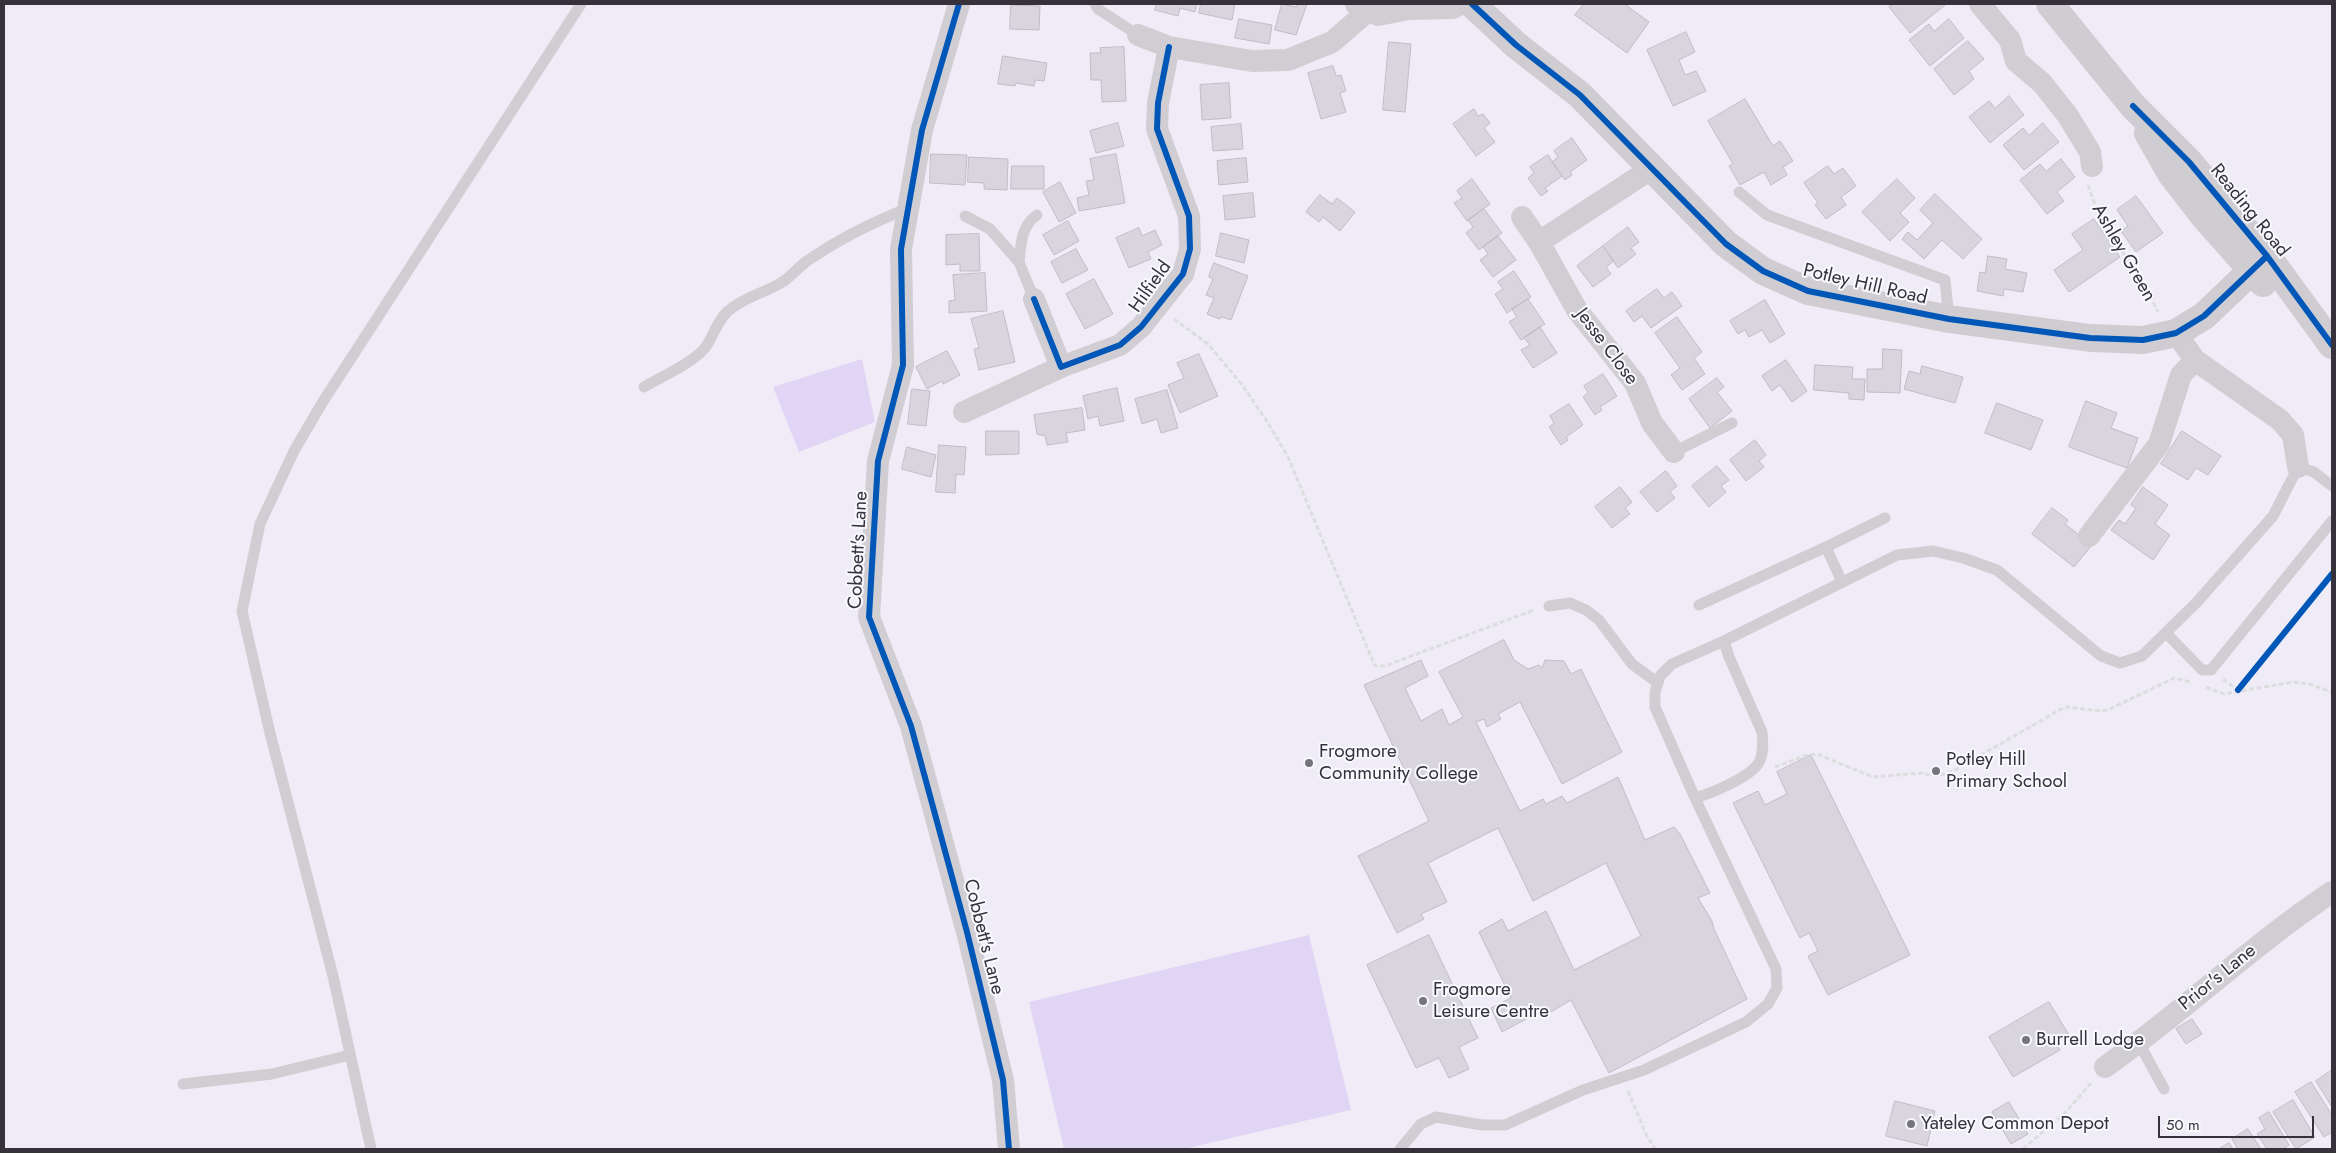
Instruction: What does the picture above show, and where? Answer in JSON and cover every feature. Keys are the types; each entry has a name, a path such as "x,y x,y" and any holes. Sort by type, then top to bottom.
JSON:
{"street":[{"name":"Cobbett's Lane","path":"959,4 924,122 901,249 903,366 878,461 869,617 911,726 966,932 1003,1080 1008,1149"},
{"path":"1138,35 1169,48 1252,61 1288,60 1332,42 1362,7 1378,15 1409,9 1453,8 1461,4"},
{"name":"Potley Hill Road","path":"1472,4 1516,45 1580,95 1726,244 1763,271 1808,290 1949,319 2090,338 2143,340 2176,333 2204,316 2260,263"},
{"path":"1980,4 2010,40 2016,61 2042,83 2068,116 2090,152 2092,166"},
{"name":"Reading Road","path":"2050,4 2133,106 2189,162 2260,263 2332,360"},
{"name":"Hilfield","path":"964,412 1061,366 1120,345 1141,327 1158,308 1183,274 1190,249 1188,216 1158,129 1158,103 1169,48"},
{"path":"1539,242 1651,169"},
{"name":"Jesse Close","path":"1522,217 1539,242 1577,310 1635,383 1652,423 1674,452"},
{"name":"Reading Road","path":"2260,263 2332,345"},
{"path":"1034,299 1061,366"},
{"path":"2176,333 2195,360 2280,420 2292,435 2298,467"},
{"path":"2089,536 2159,444 2181,375 2195,360"},
{"name":"Prior's Lane","path":"2105,1067 2139,1043 2288,921 2332,892"}],"lane":[{"path":"371,1149 242,610 260,524 294,451 322,403 582,4"},
{"path":"1095,4 1098,9 1138,35"},
{"path":"1739,192 1767,215 1945,280 1949,319"},
{"path":"644,387 697,356 707,345 714,329 726,312 742,301 783,282 806,262 844,238 909,208"},
{"path":"1019,262 1021,237 1030,220 1037,215"},
{"path":"965,216 990,229 1019,262 1034,299"},
{"path":"1674,452 1732,424"},
{"path":"1400,1149 1421,1124 1436,1118 1482,1126 1505,1125 1583,1090 1644,1070 1746,1022 1768,1004 1777,988 1776,969 1695,798 1655,707 1655,692 1660,676 1672,664 1724,641 1897,555 1933,551 1963,558 1997,570 2101,656 2120,663 2142,656 2197,602 2273,516 2298,467 2314,472 2332,486"},
{"path":"1699,605 1826,548 1885,518"},
{"path":"2166,632 2202,670 2211,670 2332,521"},
{"path":"1826,548 1842,582"},
{"path":"1549,606 1570,604 1586,610 1599,620 1632,664 1658,683"},
{"path":"1695,798 1710,793 1744,775 1758,764 1764,746 1762,732 1729,657 1724,641"},
{"path":"2139,1043 2164,1089"},
{"path":"183,1084 272,1074 350,1055"}],"path":[{"path":"1158,308 1208,344 1243,386 1268,423 1288,458 1375,666 1385,666 1502,620 1549,606"},
{"path":"1760,758 1766,772 1804,756 1817,754 1873,778 1921,773 1936,776 1950,772 2065,707 2102,711 2110,709 2174,678 2224,694 2238,690 2293,682 2310,684 2332,692"},
{"path":"2238,690 2244,682"},
{"path":"2023,1149 2066,1111 2105,1067"},
{"path":"1623,1077 1646,1134 1656,1149"}],"shaded area":[{"path":"862,359 875,422 799,452 773,387"},
{"path":"1309,935 1351,1110 1184,1149 1064,1149 1029,1002"}],"building":[{"path":"1157,4 1197,4 1195,12 1180,8 1178,16 1155,10"},
{"path":"1201,4 1235,4 1232,20 1199,13"},
{"path":"1282,4 1296,7 1297,4 1307,4 1296,35 1275,30"},
{"path":"1584,4 1627,4 1649,22 1627,53 1575,15"},
{"path":"1894,4 1945,5 1910,33 1889,7"},
{"path":"1011,5 1040,6 1039,30 1010,29"},
{"path":"1239,19 1272,25 1269,44 1235,38"},
{"path":"1949,19 1964,38 1930,66 1909,40 1929,24 1934,31"},
{"path":"1686,32 1695,52 1679,60 1685,75 1696,71 1706,91 1673,106 1647,50"},
{"path":"1968,41 1984,59 1969,71 1974,79 1954,95 1934,69"},
{"path":"1389,42 1411,44 1405,112 1383,110"},
{"path":"1124,47 1126,101 1102,102 1101,80 1091,80 1090,53 1101,53 1100,48"},
{"path":"1003,56 1047,63 1044,81 1035,80 1034,86 1016,83 1015,86 998,84"},
{"path":"1333,66 1336,76 1341,75 1346,91 1340,93 1346,112 1321,119 1308,73"},
{"path":"1229,83 1231,118 1202,120 1200,85"},
{"path":"2009,96 2024,115 1990,143 1969,117 1989,101 1995,108"},
{"path":"1745,99 1773,146 1780,141 1793,161 1783,167 1787,175 1771,185 1764,172 1740,185 1729,166 1733,164 1708,121"},
{"path":"1474,109 1478,116 1483,114 1490,123 1484,128 1495,142 1476,156 1453,124"},
{"path":"1118,123 1124,146 1096,153 1090,131"},
{"path":"2043,123 2059,142 2024,170 2003,145 2023,128 2029,135"},
{"path":"1241,124 1243,149 1213,151 1211,127"},
{"path":"1572,138 1587,160 1570,172 1572,175 1565,180 1552,162 1558,157 1554,151"},
{"path":"931,154 967,155 965,185 930,183"},
{"path":"1116,154 1125,203 1079,211 1077,198 1089,195 1086,181 1094,180 1090,159"},
{"path":"1548,155 1562,176 1545,188 1548,191 1541,196 1528,178 1534,173 1530,167"},
{"path":"969,157 1008,159 1007,190 984,189 984,183 968,182"},
{"path":"1246,158 1248,182 1219,185 1217,161"},
{"path":"2061,159 2075,177 2057,192 2064,201 2047,214 2020,180 2040,164 2046,171"},
{"path":"1012,166 1044,166 1044,189 1011,189"},
{"path":"1828,166 1834,174 1843,168 1856,186 1841,197 1846,205 1826,219 1815,205 1818,203 1804,183"},
{"path":"1472,179 1490,204 1467,221 1454,203 1462,198 1457,191"},
{"path":"1897,179 1915,198 1900,213 1909,222 1890,241 1862,212"},
{"path":"1060,182 1076,213 1059,222 1043,192"},
{"path":"1253,193 1255,217 1225,220 1223,196"},
{"path":"1935,194 1982,239 1963,259 1942,240 1924,259 1902,239 1908,232 1917,240 1933,223 1920,210"},
{"path":"1320,195 1332,204 1337,198 1355,212 1340,231 1323,217 1319,222 1306,212"},
{"path":"2136,196 2163,233 2136,252 2121,231 2128,226 2117,210"},
{"path":"1484,209 1502,233 1479,250 1466,233 1473,227 1468,220"},
{"path":"2094,219 2120,257 2069,292 2054,270 2083,250 2072,234"},
{"path":"1068,221 1079,241 1054,255 1043,235"},
{"path":"1628,227 1639,242 1631,248 1636,254 1618,268 1603,246"},
{"path":"1139,228 1142,236 1155,230 1162,245 1148,252 1151,259 1129,268 1116,238"},
{"path":"1221,233 1249,240 1244,263 1216,256"},
{"path":"979,234 980,271 960,271 960,264 946,265 946,235"},
{"path":"1498,236 1516,260 1493,277 1480,260 1488,254 1483,247"},
{"path":"1603,246 1614,261 1606,267 1611,274 1593,287 1577,266"},
{"path":"1076,249 1088,270 1062,283 1051,262"},
{"path":"1988,256 2007,259 2005,269 2027,273 2023,292 2004,289 2003,296 1977,291 1980,272 1985,273"},
{"path":"1214,263 1248,276 1231,320 1222,317 1219,319 1207,314 1214,298 1206,295 1213,279 1209,277"},
{"path":"1514,271 1531,297 1507,313 1495,294 1503,289 1498,282"},
{"path":"985,273 987,311 949,313 949,301 955,300 953,275"},
{"path":"1094,279 1113,314 1085,329 1066,294"},
{"path":"1657,289 1664,298 1672,292 1682,306 1651,328 1642,316 1634,322 1626,311"},
{"path":"1528,299 1545,324 1521,340 1509,322 1517,317 1512,309"},
{"path":"1765,300 1785,334 1770,343 1762,330 1749,337 1745,330 1738,334 1730,321"},
{"path":"1003,311 1015,362 979,370 974,349 979,348 971,319"},
{"path":"1677,317 1702,352 1694,358 1705,374 1682,390 1671,375 1680,368 1655,333"},
{"path":"1540,327 1557,353 1533,368 1521,350 1530,345 1524,338"},
{"path":"1883,349 1902,350 1900,393 1867,392 1867,369 1882,369"},
{"path":"947,351 960,375 943,384 942,381 927,389 916,367"},
{"path":"1199,354 1218,396 1180,413 1168,385 1184,378 1177,363"},
{"path":"1786,360 1807,391 1792,402 1780,385 1772,391 1762,376"},
{"path":"1815,365 1853,367 1852,379 1865,379 1864,400 1849,399 1849,393 1814,390"},
{"path":"1922,366 1963,377 1955,403 1904,389 1909,371 1920,374"},
{"path":"1603,374 1617,396 1600,407 1602,410 1595,415 1583,397 1588,393 1584,386"},
{"path":"1717,378 1724,387 1717,392 1732,411 1710,428 1689,399"},
{"path":"1117,388 1124,421 1100,426 1098,416 1088,419 1083,396"},
{"path":"912,389 930,391 926,426 908,424"},
{"path":"1167,390 1178,428 1161,433 1157,419 1142,424 1135,399"},
{"path":"2086,401 2117,413 2111,428 2138,438 2127,468 2069,447"},
{"path":"1997,403 2043,420 2031,450 1985,433"},
{"path":"1569,404 1583,425 1566,437 1568,440 1561,445 1549,427 1554,423 1550,416"},
{"path":"1082,408 1085,430 1066,433 1068,442 1047,445 1045,436 1037,434 1034,415"},
{"path":"986,431 1019,431 1019,454 986,455"},
{"path":"2182,431 2221,456 2208,475 2196,468 2188,480 2161,464"},
{"path":"1755,440 1766,455 1759,461 1764,467 1746,481 1730,460"},
{"path":"939,445 966,447 964,475 956,474 955,493 936,492"},
{"path":"907,447 936,455 931,477 902,469"},
{"path":"1717,466 1729,480 1721,486 1726,492 1709,507 1692,486"},
{"path":"1666,471 1677,486 1670,492 1675,498 1657,512 1640,492"},
{"path":"1620,487 1632,502 1625,508 1630,514 1612,528 1595,507"},
{"path":"2143,487 2168,505 2155,524 2170,535 2153,560 2111,530 2119,520 2125,524 2136,508 2131,505"},
{"path":"2052,508 2068,520 2065,524 2092,545 2074,567 2032,534"},
{"name":"Frogmore Community College","path":"1504,640 1514,660 1528,669 1539,665 1542,668 1545,660 1564,661 1571,674 1581,669 1622,752 1562,784 1520,702 1498,714 1501,719 1487,727 1484,719 1476,722 1520,811 1543,799 1546,804 1562,796 1567,803 1618,777 1645,840 1674,827 1680,834 1710,893 1698,898 1712,921 1747,999 1609,1073 1571,1000 1544,1016 1541,1011 1502,1032 1491,1008 1511,998 1479,932 1502,919 1508,931 1546,911 1574,970 1641,936 1606,863 1533,901 1498,828 1428,863 1447,902 1421,914 1424,919 1397,933 1358,856 1429,821 1364,685 1421,660 1428,676 1405,688 1421,721 1442,709 1449,725 1463,717 1439,672"},
{"path":"1811,755 1910,955 1828,995 1808,956 1818,951 1809,933 1800,938 1733,803 1758,791 1765,805 1787,794 1777,772"},
{"name":"Frogmore Leisure Centre","path":"1429,935 1478,1038 1459,1047 1469,1069 1449,1078 1439,1058 1416,1068 1367,965"},
{"name":"Burrell Lodge","path":"2049,1002 2069,1035 2056,1043 2060,1050 2013,1077 1989,1037"},
{"path":"2192,1019 2202,1034 2186,1044 2176,1029"},
{"path":"2332,1070 2332,1107 2316,1081"},
{"path":"2311,1082 2332,1115 2332,1132 2324,1137 2295,1092"},
{"path":"2293,1100 2315,1137 2296,1149 2273,1112"},
{"name":"Yateley Common Depot","path":"1895,1101 1935,1111 1927,1146 1886,1136"},
{"path":"2009,1102 2028,1134 2011,1144 1992,1112"},
{"path":"2269,1112 2289,1145 2283,1149 2267,1149 2257,1134 2265,1129 2259,1118"},
{"path":"2248,1129 2261,1149 2238,1149 2232,1139"},
{"path":"2229,1143 2233,1149 2219,1149"}],"cycle path":[{"path":"959,4 922,130 901,249 903,365 878,461 869,617 911,726 967,932 1003,1080 1009,1149"},
{"path":"1472,4 1516,45 1580,95 1726,244 1763,271 1808,291 1949,319 2090,338 2143,340 2176,333 2204,316 2267,256"},
{"path":"1034,299 1061,367 1120,345 1141,327 1183,274 1190,249 1189,216 1157,129 1158,103 1169,47"},
{"path":"2133,106 2189,162 2267,256 2332,345"},
{"path":"2238,690 2332,574"}],"place":[{"name":"Frogmore Community College","path":"1309,763"},
{"name":"Potley Hill Primary School","path":"1936,771"},
{"name":"Frogmore Leisure Centre","path":"1423,1001"},
{"name":"Burrell Lodge","path":"2026,1040"},
{"name":"Yateley Common Depot","path":"1911,1124"}]}
